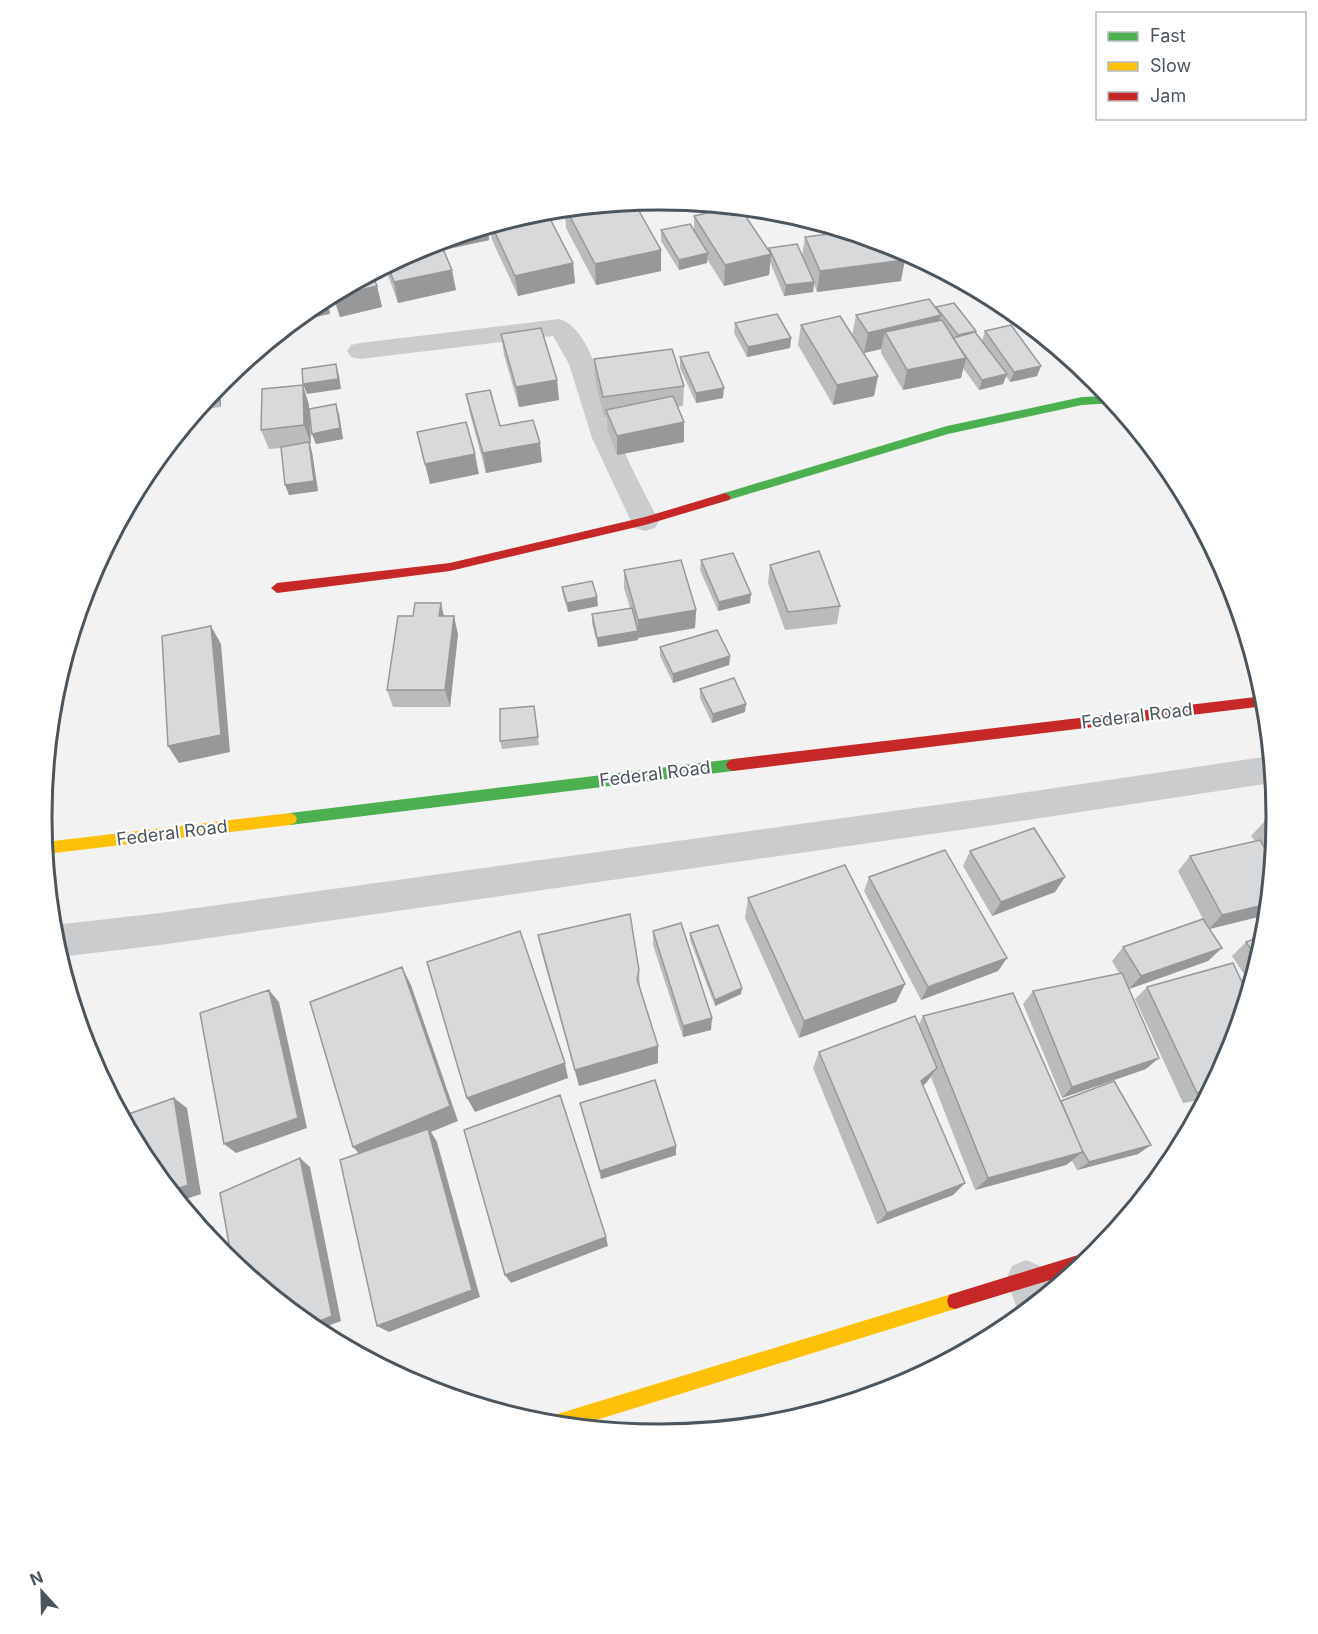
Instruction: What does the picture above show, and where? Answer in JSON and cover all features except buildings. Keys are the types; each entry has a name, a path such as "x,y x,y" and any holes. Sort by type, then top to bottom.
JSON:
{"street":[{"path":"360,351 559,327 570,342 580,364 605,437 645,522"},
{"path":"277,588 450,567 645,522 947,430 1082,401 1100,400"},
{"name":"Federal Road","path":"53,847 1255,702"},
{"path":"65,940 219,921 994,811 1263,770"},
{"path":"577,1418 1030,1292 1047,1282"}],"traffic: fast":[{"path":"725,497 947,430 1082,401 1100,400"},
{"path":"290,819 733,765"}],"traffic: slow":[{"path":"53,847 290,819"},
{"path":"576,1417 955,1301"}],"traffic: jam":[{"path":"277,588 450,567 645,521 725,497"},
{"path":"733,765 1255,702"},
{"path":"955,1301 1066,1267"}]}
